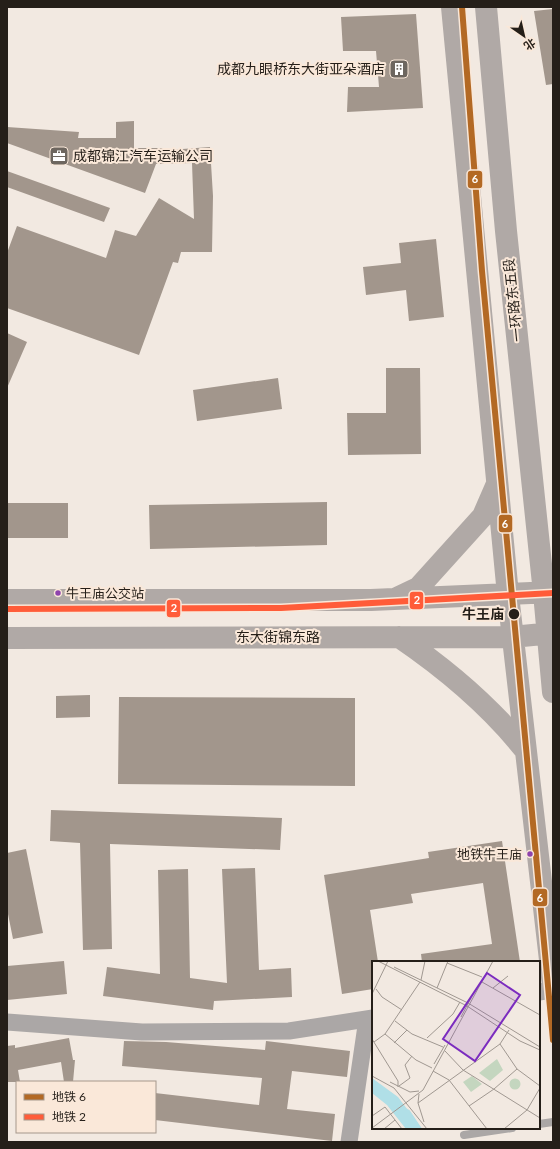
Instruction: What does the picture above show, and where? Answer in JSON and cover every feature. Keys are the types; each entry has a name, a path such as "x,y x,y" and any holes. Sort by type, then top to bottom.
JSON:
{"main road":[{"path":"452,7 512,636 553,986"},
{"name":"一环路东五段","path":"486,7 506,231 534,490 549,593 553,692"},
{"path":"395,599 418,588 483,516 497,483"},
{"path":"534,490 549,514 553,517"},
{"path":"7,600 395,599 549,593"},
{"name":"东大街锦东路","path":"7,638 399,637 512,636 550,634"},
{"path":"399,637 436,662 506,726 525,750"}],"street":[{"path":"540,992 553,990"},
{"path":"7,1022 142,1032 281,1031 370,1018 349,1142"}],"lane":[{"path":"540,1124 553,1122"},
{"path":"464,1135 505,1129"}],"building":[{"path":"553,9 553,84 546,85 534,11"},
{"name":"成都九眼桥东大街亚朵酒店","path":"416,14 423,108 347,112 348,87 379,87 376,51 343,51 341,17"},
{"path":"134,121 134,148 169,148 169,150 210,147 213,196 212,252 181,252 178,263 173,262 139,355 7,308 7,253 17,226 106,258 115,230 136,236 159,198 194,219 192,163 156,164 145,193 7,143 7,127 79,132 78,138 116,138 116,122"},
{"name":"成都锦江汽车运输公司","path":"7,171 110,208 104,222 7,187"},
{"path":"436,239 444,317 409,321 406,290 366,295 363,267 401,263 399,243"},
{"path":"7,333 27,342 7,388"},
{"path":"386,368 420,368 421,454 348,455 347,413 386,413"},
{"path":"278,378 282,409 197,421 193,390"},
{"path":"327,502 327,545 150,549 149,505"},
{"path":"7,503 68,503 68,538 7,538"},
{"path":"90,695 90,717 56,718 56,696"},
{"path":"119,697 355,698 355,786 118,784"},
{"path":"51,810 282,818 280,850 110,844 112,949 83,950 80,843 50,841"},
{"path":"502,841 520,961 422,961 421,954 492,944 483,883 411,894 413,903 370,910 378,961 372,961 372,989 342,994 324,875 429,858 428,852"},
{"path":"26,849 43,933 13,939 7,909 7,853"},
{"path":"255,868 259,970 291,968 292,997 214,1001 213,1010 103,996 107,967 160,974 158,870 188,869 190,978 227,983 222,869"},
{"path":"64,961 67,994 7,1000 7,966"},
{"path":"69,1038 73,1060 75,1060 73,1081 64,1081 61,1062 18,1070 20,1081 7,1082 7,1046 15,1045 15,1048"},
{"path":"124,1041 166,1042 265,1050 266,1041 350,1051 347,1077 292,1071 287,1109 335,1114 332,1141 156,1120 156,1093 259,1105 262,1078 122,1066"}],"metro line":[{"name":"6","path":"462,7 482,271 553,1040"},
{"name":"2","path":"7,609 281,608 553,593"}],"place":[{"name":"成都九眼桥东大街亚朵酒店","path":"399,69"},
{"name":"成都锦江汽车运输公司","path":"59,156"},
{"name":"牛王庙公交站","path":"58,593"},
{"name":"牛王庙","path":"514,614"},
{"name":"地铁牛王庙","path":"530,854"}]}
